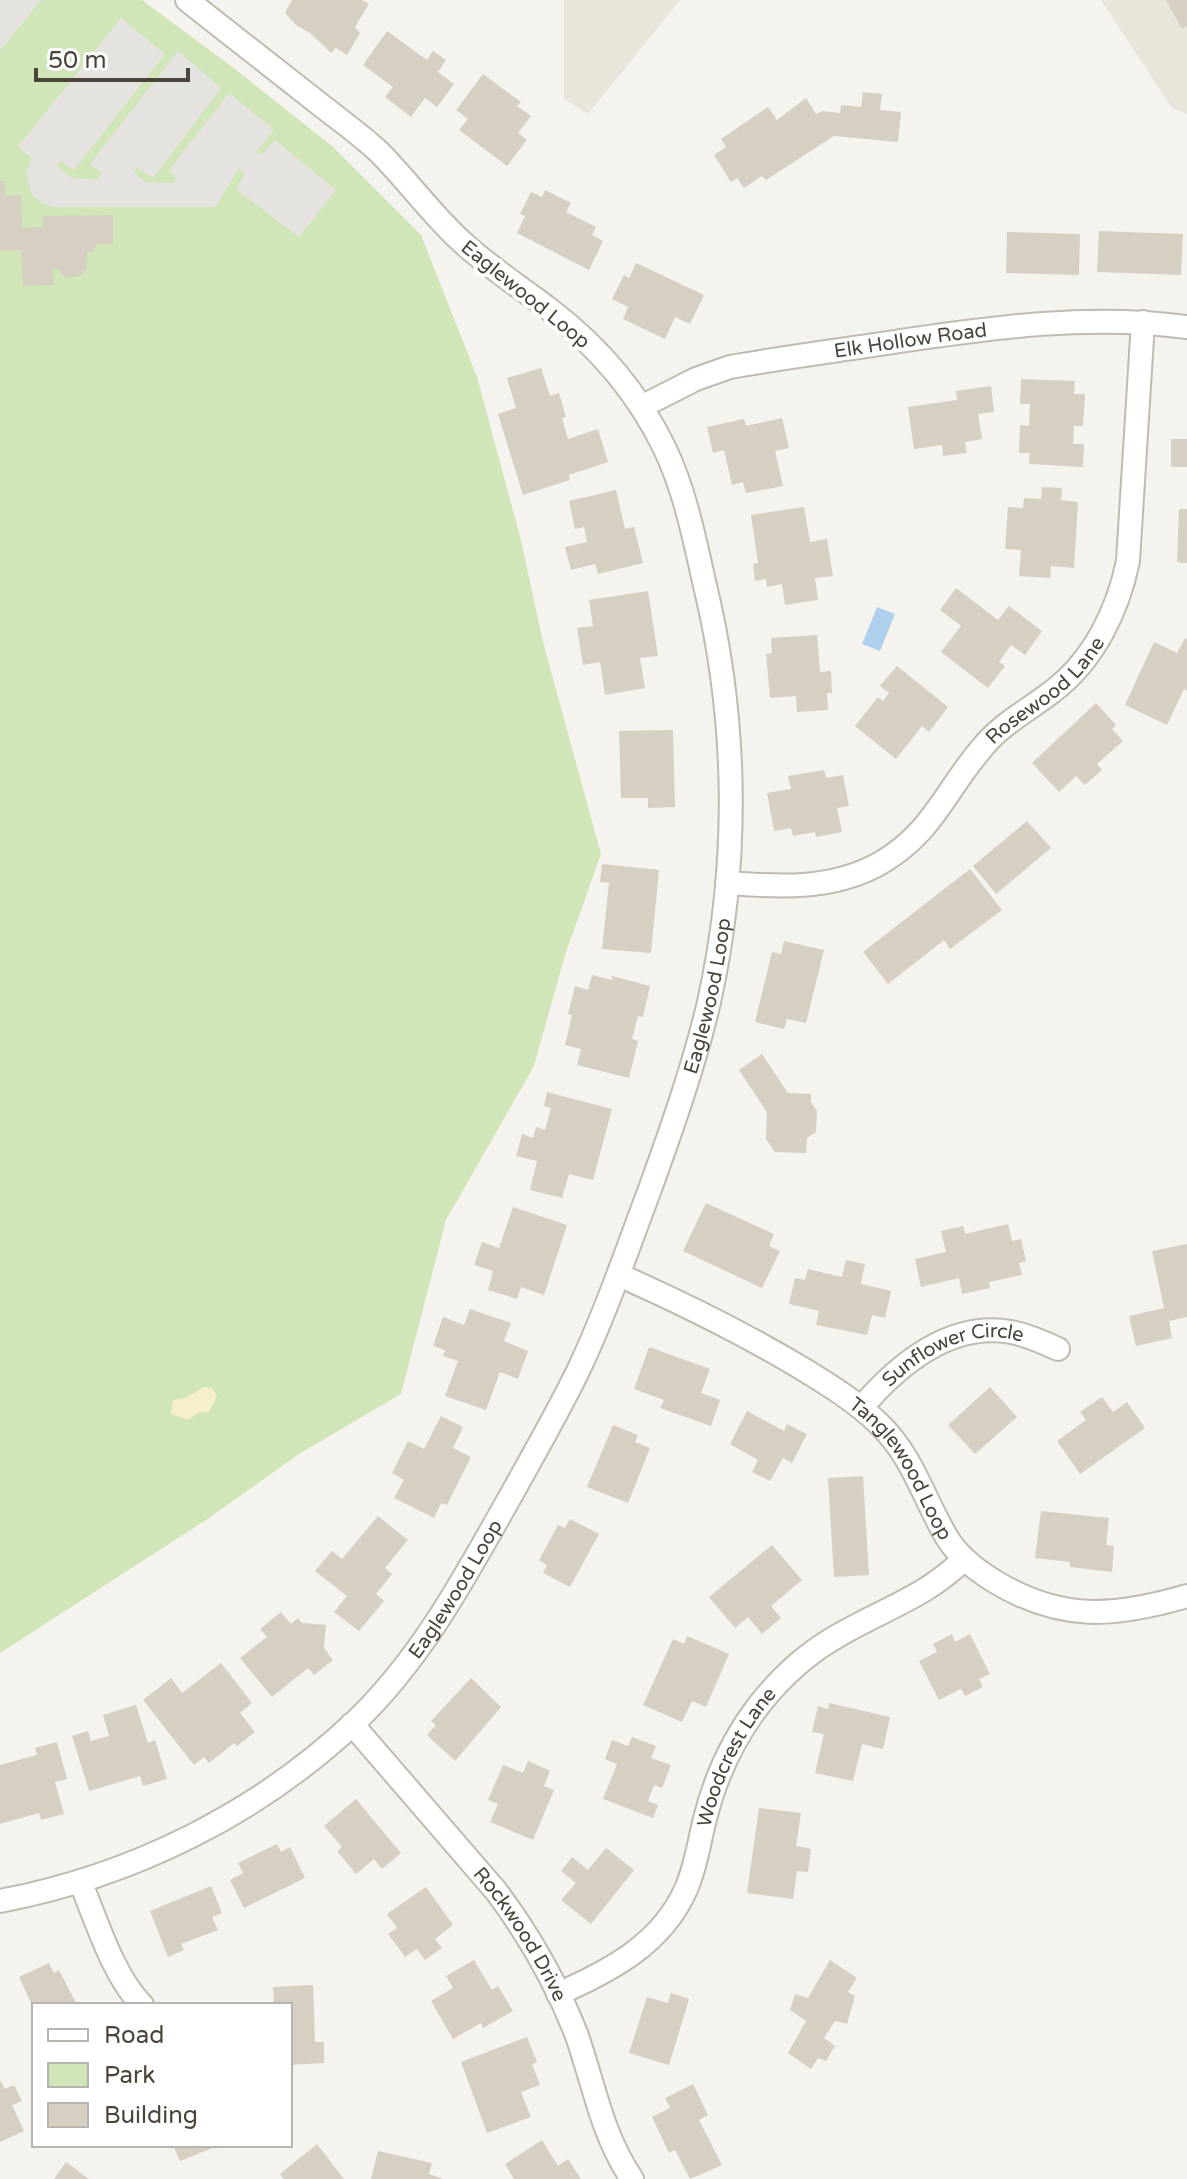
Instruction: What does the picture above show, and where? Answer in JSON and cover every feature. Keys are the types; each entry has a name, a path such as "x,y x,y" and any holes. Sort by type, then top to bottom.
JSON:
{"street":[{"name":"Eaglewood Loop","path":"0,1901 80,1881 141,1859 218,1822 276,1786 352,1724 405,1667 470,1566 555,1417 591,1343 619,1275 690,1072 709,1002 727,883 730,768 720,657 713,617 681,490 664,446 643,406 584,338 462,243 367,141 187,0"},
{"name":"Elk Hollow Road","path":"643,406 696,379 730,367 1010,325 1067,321 1143,322 1187,327"},
{"name":"Rosewood Lane","path":"727,883 772,887 827,883 875,866 898,852 934,818 983,746 1056,689 1093,649 1118,598 1128,561 1143,322"},
{"name":"Tanglewood Loop","path":"619,1275 745,1335 861,1408 903,1452 947,1538 964,1559 1010,1591 1033,1601 1072,1611 1122,1612 1187,1596"},
{"name":"Sunflower Circle","path":"861,1408 913,1357 950,1340 989,1331 1008,1331 1058,1349"},
{"name":"Woodcrest Lane","path":"558,1994 594,1978 632,1955 648,1942 674,1910 686,1890 720,1772 746,1724 777,1685 840,1634 936,1585 964,1559"},
{"name":"Rockwood Drive","path":"352,1724 496,1891 528,1938 558,1994 585,2059 610,2141 632,2179"},
{"path":"80,1881 109,1951 126,1985 140,2003"}],"shaded area":[{"path":"0,0 41,0 0,51"},
{"path":"564,0 680,0 588,114 564,99"},
{"path":"1101,0 1187,0 1187,114 1172,108"},
{"path":"121,18 165,54 74,170 61,161 57,166 72,178 98,180 101,172 90,164 178,51 221,88 153,178 137,168 133,172 146,182 173,183 176,177 169,170 229,93 274,130 256,152 261,155 275,140 336,190 299,237 236,189 245,174 239,168 215,207 54,207 32,195 26,173 32,158 18,147"}],"green space":[{"path":"0,0 142,0 332,146 421,235 477,377 521,540 543,642 601,854 565,955 534,1066 446,1220 401,1394 299,1454 206,1520 0,1653"}],"sand":[{"path":"204,1387 212,1388 217,1396 209,1412 198,1413 188,1420 171,1414 173,1400 185,1398"}],"water":[{"path":"877,607 895,614 880,651 862,644"}],"building":[{"path":"292,0 362,0 369,4 355,27 360,33 347,55 336,48 331,53 310,33 296,25 285,13"},
{"path":"1166,0 1187,0 1187,26 1182,29"},
{"path":"387,31 427,60 433,51 446,60 438,72 454,84 437,107 425,98 411,117 385,97 393,87 363,65"},
{"path":"483,74 521,102 517,106 531,116 518,133 527,140 507,166 459,130 468,119 456,110"},
{"path":"863,92 882,94 880,110 901,112 898,142 834,136 766,180 762,176 744,188 737,178 731,182 714,155 726,147 721,139 768,107 777,120 806,98 816,114 822,111 840,113 841,105 861,107"},
{"path":"0,181 5,181 5,196 21,195 22,228 43,227 43,216 113,215 113,244 97,244 93,252 87,252 87,268 80,276 66,278 58,270 53,270 54,285 23,286 21,250 0,251"},
{"path":"545,190 571,203 566,212 596,227 592,235 603,241 589,270 517,233 525,216 520,214 531,192 542,197"},
{"path":"1099,231 1183,234 1181,275 1097,272"},
{"path":"1007,232 1080,234 1079,275 1006,273"},
{"path":"636,263 704,295 690,324 675,317 665,339 623,319 628,307 612,299 624,275 629,278"},
{"path":"541,368 550,396 559,393 568,439 598,429 608,462 569,475 570,480 523,495 498,414 516,408 507,378"},
{"path":"1021,379 1075,381 1074,394 1085,394 1083,426 1074,426 1073,444 1084,444 1083,467 1029,464 1030,453 1019,453 1020,425 1029,426 1030,404 1020,404"},
{"path":"991,386 994,412 978,414 982,439 965,442 967,453 943,456 942,445 914,449 908,407 957,400 956,391"},
{"path":"782,418 789,448 775,451 783,486 746,493 743,482 732,485 724,450 713,453 707,427 744,419 746,426"},
{"path":"1171,439 1187,439 1187,467 1171,467"},
{"path":"1042,487 1062,488 1061,500 1078,502 1074,568 1051,566 1050,578 1019,576 1021,550 1005,549 1008,507 1023,508 1024,498 1041,499"},
{"path":"616,490 625,529 634,527 643,563 598,574 595,564 571,570 565,547 587,542 584,527 575,529 569,501"},
{"path":"804,507 810,542 827,539 833,576 815,578 818,600 785,605 782,584 767,587 766,579 755,581 753,564 758,563 751,515"},
{"path":"1179,509 1187,509 1187,563 1177,562"},
{"path":"956,588 998,620 1009,606 1042,631 1025,655 1011,645 999,662 1005,666 988,688 941,652 961,626 940,610"},
{"path":"648,591 658,656 640,658 645,688 605,695 600,662 583,665 577,628 593,626 589,600"},
{"path":"817,635 820,672 831,671 832,693 827,693 828,710 797,712 796,696 770,698 766,654 772,653 771,638"},
{"path":"1185,638 1187,691 1184,689 1167,725 1125,705 1154,642 1177,653"},
{"path":"897,666 948,707 929,732 922,726 896,759 855,726 878,697 883,701 889,693 880,686"},
{"path":"1096,703 1116,725 1112,729 1123,741 1097,764 1102,770 1085,785 1076,776 1059,792 1032,763"},
{"path":"673,730 675,807 648,808 648,798 621,798 619,731"},
{"path":"824,770 826,778 843,775 849,806 837,808 842,832 816,837 815,832 793,836 791,828 774,831 767,793 791,789 788,776"},
{"path":"1027,821 1051,848 996,894 973,866"},
{"path":"602,864 659,870 651,953 602,949 609,883 600,882"},
{"path":"970,869 1002,910 950,949 944,940 888,984 863,952"},
{"path":"784,941 824,950 806,1023 787,1019 784,1029 755,1022 772,952 781,954"},
{"path":"592,975 612,980 612,976 650,986 643,1017 638,1016 632,1039 638,1041 629,1078 577,1065 581,1049 565,1045 575,986 588,990"},
{"path":"762,1054 788,1093 811,1094 811,1102 817,1111 816,1132 807,1138 806,1153 775,1152 766,1139 767,1112 739,1070"},
{"path":"547,1092 612,1109 593,1180 569,1174 562,1198 530,1190 537,1161 516,1156 522,1134 533,1138 536,1127 545,1130 551,1108 544,1106"},
{"path":"706,1203 774,1234 769,1246 780,1251 762,1288 683,1251"},
{"path":"513,1207 567,1225 544,1295 521,1287 517,1299 488,1290 493,1271 474,1265 482,1242 499,1248"},
{"path":"1008,1224 1012,1241 1021,1239 1026,1261 1019,1263 1022,1275 989,1282 990,1288 962,1294 959,1278 921,1287 915,1259 946,1252 941,1231 963,1226 965,1234"},
{"path":"1187,1244 1187,1317 1169,1321 1172,1338 1136,1346 1129,1316 1164,1308 1152,1251"},
{"path":"846,1260 865,1264 861,1284 891,1291 885,1318 872,1315 867,1335 816,1325 819,1311 789,1304 795,1278 805,1280 808,1269 842,1277"},
{"path":"470,1309 511,1323 504,1341 528,1351 518,1379 500,1372 486,1410 445,1396 458,1361 443,1356 445,1350 433,1346 443,1317 464,1325"},
{"path":"649,1347 710,1369 701,1393 720,1400 711,1426 660,1408 664,1400 634,1389"},
{"path":"990,1387 1017,1417 975,1454 948,1425"},
{"path":"1102,1397 1113,1412 1127,1402 1145,1428 1080,1474 1057,1441 1086,1420 1080,1412"},
{"path":"747,1411 784,1431 787,1424 807,1434 792,1463 783,1458 770,1481 752,1472 758,1460 730,1444"},
{"path":"441,1416 463,1427 453,1448 471,1457 447,1505 441,1503 434,1518 394,1498 404,1480 392,1473 408,1441 424,1449"},
{"path":"613,1425 638,1435 635,1442 650,1448 628,1503 587,1487"},
{"path":"863,1476 869,1575 834,1577 828,1478"},
{"path":"1041,1511 1109,1518 1106,1545 1114,1546 1112,1572 1070,1567 1070,1562 1035,1558"},
{"path":"378,1516 408,1540 385,1568 392,1574 376,1594 384,1601 359,1631 334,1612 347,1596 315,1571 332,1551 342,1559"},
{"path":"570,1519 599,1534 570,1587 543,1573 547,1565 539,1560 558,1525 565,1528"},
{"path":"772,1545 802,1580 771,1606 781,1618 762,1634 748,1617 735,1628 709,1597"},
{"path":"281,1612 291,1624 298,1618 302,1623 326,1625 324,1648 333,1660 314,1675 308,1668 272,1697 240,1658 267,1637 260,1629"},
{"path":"952,1634 955,1642 970,1634 990,1674 979,1679 983,1687 965,1696 961,1689 939,1700 919,1661 937,1652 933,1644"},
{"path":"687,1636 729,1654 706,1707 692,1701 682,1722 643,1705 673,1639 684,1644"},
{"path":"221,1663 252,1703 240,1713 255,1732 237,1746 234,1743 209,1763 204,1757 194,1765 143,1700 171,1678 182,1693"},
{"path":"471,1678 501,1707 455,1761 427,1735 436,1725 431,1721"},
{"path":"829,1703 890,1717 883,1749 862,1744 853,1781 815,1773 824,1734 812,1732 818,1706 828,1709"},
{"path":"136,1705 148,1743 155,1740 167,1779 143,1786 140,1776 89,1791 72,1736 88,1731 91,1741 109,1736 103,1715"},
{"path":"632,1737 656,1746 651,1758 671,1765 662,1788 654,1785 648,1801 658,1805 653,1818 603,1799 617,1764 605,1759 612,1740 628,1746"},
{"path":"57,1742 67,1779 55,1782 64,1814 41,1820 39,1813 0,1824 0,1765 37,1755 35,1748"},
{"path":"528,1761 550,1771 544,1786 554,1790 533,1840 490,1822 498,1804 488,1800 503,1765 523,1773"},
{"path":"356,1799 401,1853 382,1869 374,1859 356,1874 337,1851 342,1847 324,1826"},
{"path":"759,1808 801,1813 796,1846 811,1849 808,1872 797,1871 793,1899 747,1893"},
{"path":"277,1844 281,1852 290,1847 305,1878 244,1908 230,1880 243,1873 238,1863"},
{"path":"606,1848 634,1870 591,1924 561,1900 576,1883 561,1871 572,1857 588,1870"},
{"path":"211,1886 222,1913 212,1917 218,1930 181,1944 184,1950 168,1957 150,1911"},
{"path":"426,1887 453,1925 435,1939 442,1948 425,1960 417,1949 405,1957 388,1934 397,1928 387,1914"},
{"path":"474,1960 492,1990 498,1986 513,2011 483,2028 481,2023 453,2039 431,2001 453,1988 446,1976"},
{"path":"830,1960 857,1978 848,1992 855,1996 847,2024 835,2021 824,2038 835,2046 826,2061 818,2058 811,2069 788,2053 806,2021 790,2010 795,1994 808,1998"},
{"path":"49,1963 54,1973 59,1970 76,2003 32,2005 19,1977"},
{"path":"313,1985 315,2042 324,2042 324,2063 292,2065 292,2003 274,2003 273,1987"},
{"path":"671,1993 689,1999 669,2065 629,2053 647,1997 668,2003"},
{"path":"527,2037 537,2062 532,2064 540,2085 521,2092 531,2117 487,2133 461,2062"},
{"path":"0,2080 5,2089 14,2085 22,2101 12,2105 24,2131 0,2142"},
{"path":"693,2084 708,2115 699,2120 722,2165 690,2179 675,2150 669,2153 652,2117 670,2108 665,2098"},
{"path":"542,2140 558,2166 568,2159 581,2179 514,2179 505,2164"},
{"path":"317,2144 344,2179 284,2179 280,2174"},
{"path":"174,2147 215,2147 180,2161"},
{"path":"378,2151 432,2163 429,2174 443,2179 371,2179"},
{"path":"66,2162 89,2179 54,2179"}]}
